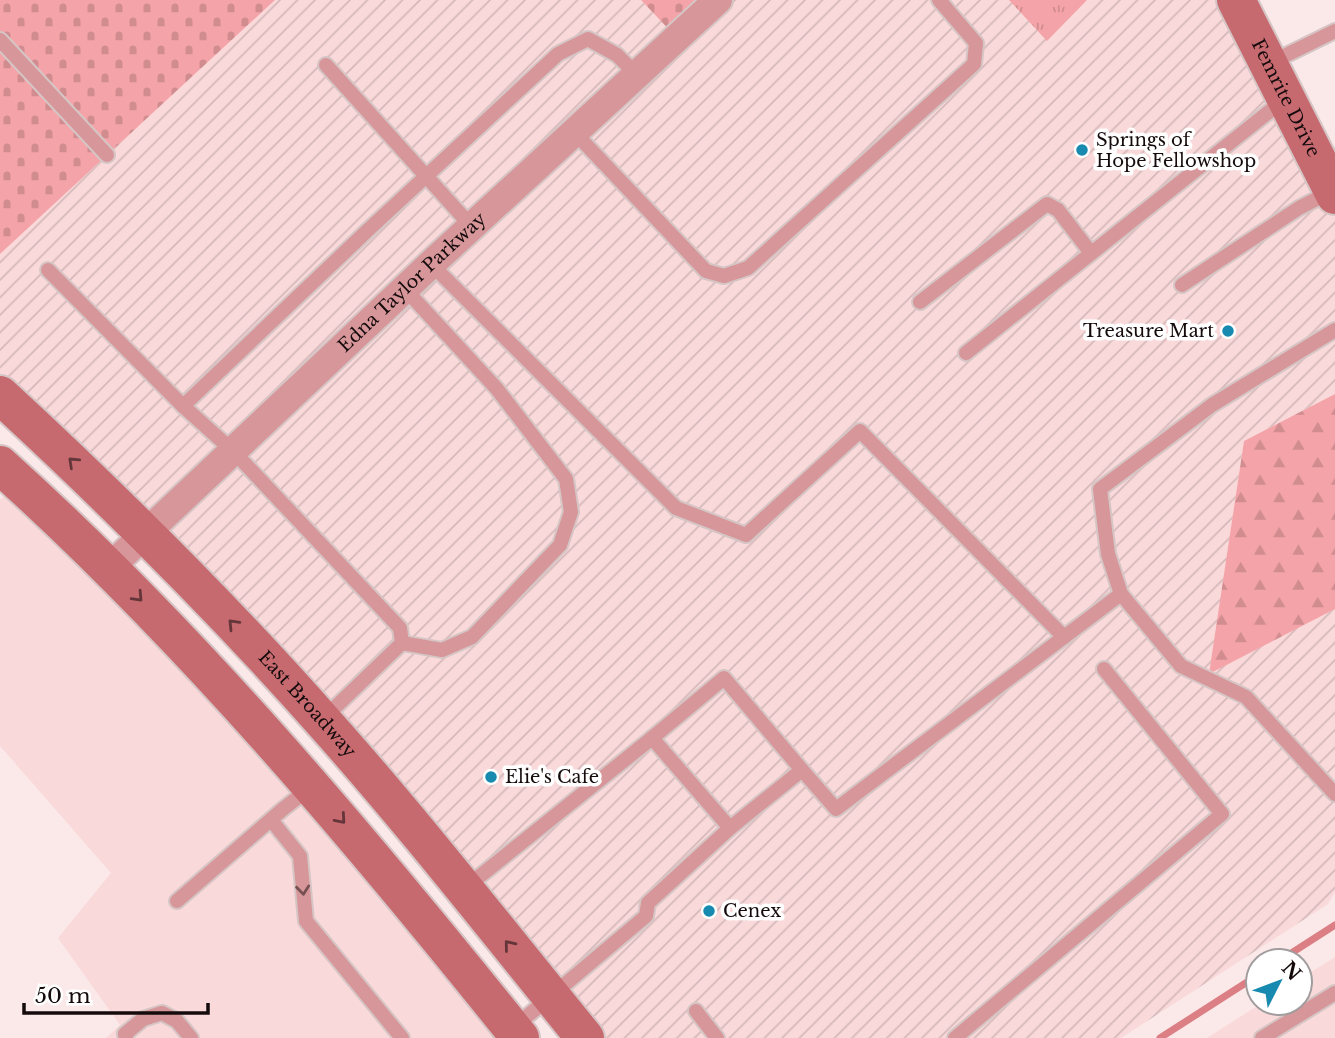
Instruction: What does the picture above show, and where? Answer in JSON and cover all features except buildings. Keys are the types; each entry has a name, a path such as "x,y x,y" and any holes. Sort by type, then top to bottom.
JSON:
{"street":[{"name":"Edna Taylor Parkway","path":"110,567 431,264 718,0"},
{"name":"Femrite Drive","path":"1237,0 1334,193"},
{"name":"East Broadway","path":"0,395 100,487 322,720 585,1038"},
{"path":"0,465 110,567 312,786 511,1035"}],"lane":[{"path":"575,133 706,271 724,276 748,268 974,64 976,43 939,0"},
{"path":"1268,63 1335,31"},
{"path":"183,406 558,54 588,39 617,55 637,75"},
{"path":"0,40 107,155"},
{"path":"326,65 472,227"},
{"path":"966,354 1286,99"},
{"path":"1182,285 1299,208 1334,193"},
{"path":"920,303 1047,204 1058,210 1091,253"},
{"path":"431,264 676,508 746,535 860,431 1064,637"},
{"path":"48,270 183,406 233,452 400,628 402,643"},
{"path":"402,643 442,650 472,637 560,545 570,512 566,479 497,388 405,289"},
{"path":"1335,330 1212,405 1100,489 1108,554 1121,594 1181,666 1246,697 1335,794"},
{"path":"463,890 724,678 836,809 1121,594"},
{"path":"322,720 402,643"},
{"path":"955,1038 1222,814 1104,669"},
{"path":"653,738 730,828"},
{"path":"511,1035 646,916 648,903 730,828 802,770"},
{"path":"177,901 312,786"},
{"path":"272,821 300,856 306,921 402,1038"},
{"path":"1262,1038 1335,993"},
{"path":"696,1011 717,1038"},
{"path":"126,1038 125,1034 143,1019 162,1013 177,1021 191,1038"}],"shaded area":[{"path":"275,0 641,0 677,37 718,0 1236,0 1335,195 1335,394 1244,441 1210,673 1335,609 1335,892 1328,904 1262,947 1244,947 1244,958 1121,1038 585,1038 385,794 0,395 0,254"},
{"path":"18,481 519,1038 106,1038 120,1025 58,938 111,873 0,746 0,500"},
{"path":"1335,957 1335,1038 1207,1038 1244,1014 1244,1017 1314,1017 1314,970"}],"green space":[{"path":"0,0 275,0 0,254"},
{"path":"641,0 718,0 677,38"},
{"path":"1009,0 1087,0 1047,41"},
{"path":"1335,394 1335,609 1209,674 1244,441"}],"waterway":[{"path":"1301,947 1335,925"},
{"path":"1160,1038 1244,984"}],"place":[{"name":"Springs of Hope Fellowshop","path":"1082,150"},
{"name":"Treasure Mart","path":"1228,331"},
{"name":"Elie's Cafe","path":"491,777"},
{"name":"Cenex","path":"709,911"}]}
